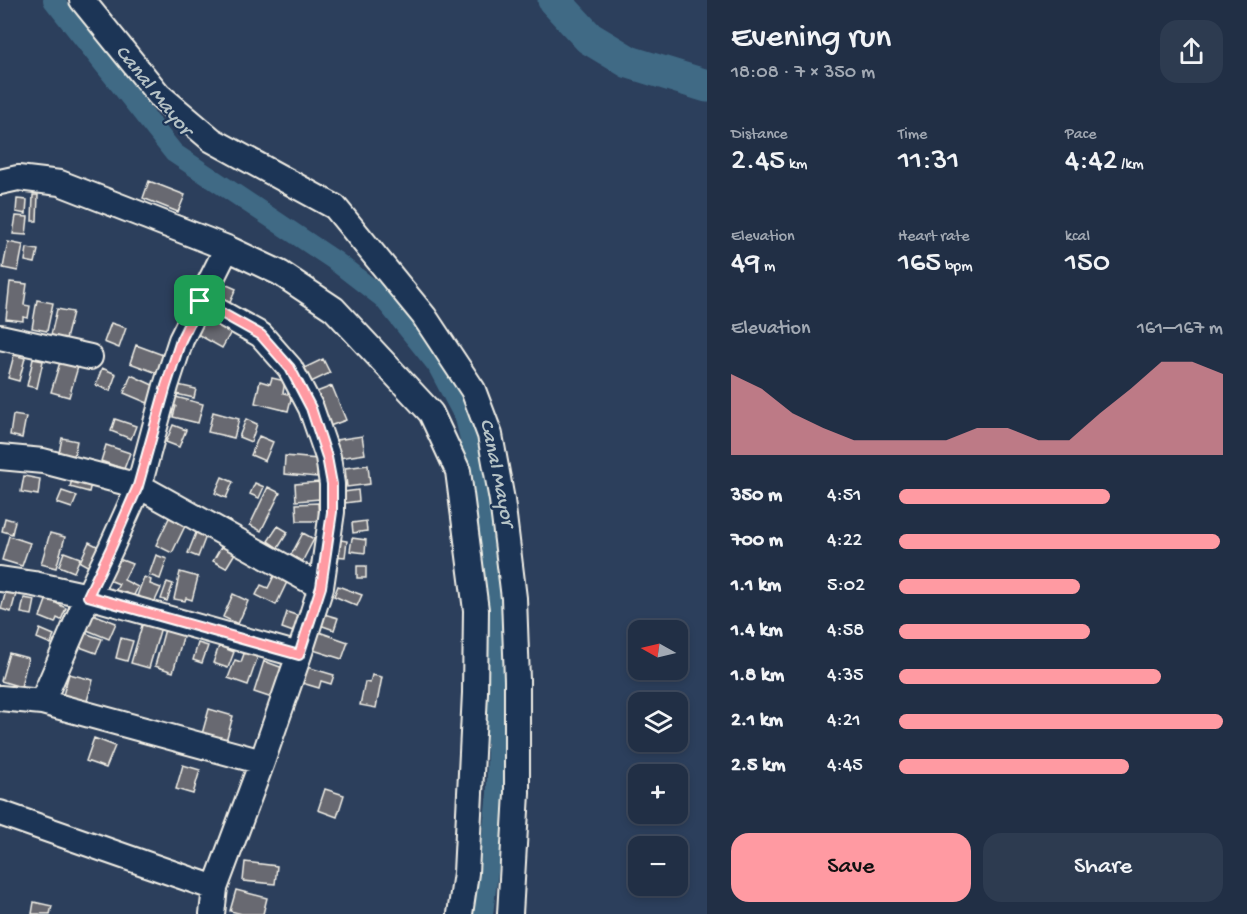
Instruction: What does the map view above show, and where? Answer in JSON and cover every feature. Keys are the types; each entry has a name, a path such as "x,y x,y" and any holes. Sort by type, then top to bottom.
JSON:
{"street":[{"path":"82,0 159,94 212,140 335,207 424,316 473,390 490,435 502,500 514,598 518,680 517,793 510,914"},
{"path":"0,182 18,178 60,183 227,248 280,273 334,309 431,412 458,471 476,610 475,693 466,873 460,914"},
{"path":"42,702 138,486 181,340 227,248"},
{"path":"200,301 261,335 290,368 311,408 327,457 332,484 332,512 321,587 262,762 215,888 212,914"},
{"path":"0,338 90,357"},
{"path":"0,457 43,461 138,486 321,587"},
{"path":"0,579 88,596 299,655"},
{"path":"0,698 42,702 262,762"},
{"path":"0,813 215,888"}],"building":[{"path":"149,181 185,195 178,212 143,198"},
{"path":"33,195 38,195 37,221 32,221"},
{"path":"17,199 27,200 26,214 16,212"},
{"path":"16,216 28,217 26,235 13,234"},
{"path":"8,242 23,245 18,271 3,268"},
{"path":"27,248 38,250 35,263 25,261"},
{"path":"10,282 27,284 24,305 30,306 28,318 23,317 23,321 6,319"},
{"path":"220,282 236,289 228,307 212,300"},
{"path":"37,300 53,303 47,331 32,328"},
{"path":"57,309 73,312 66,339 51,335"},
{"path":"206,318 231,332 222,348 197,334"},
{"path":"111,323 126,328 119,348 104,342"},
{"path":"136,345 163,355 157,373 130,363"},
{"path":"14,355 25,358 19,381 8,378"},
{"path":"33,359 43,361 37,388 27,386"},
{"path":"323,359 330,373 309,383 302,369"},
{"path":"60,362 78,367 69,397 51,392"},
{"path":"102,368 116,374 110,391 96,385"},
{"path":"131,375 157,387 150,404 124,393"},
{"path":"272,378 285,381 283,393 292,395 288,411 255,403 260,381 270,384"},
{"path":"178,385 196,389 194,398 176,394"},
{"path":"332,386 346,420 327,427 314,393"},
{"path":"172,396 203,404 198,423 173,417 176,406 170,405"},
{"path":"213,412 239,419 234,438 208,432"},
{"path":"13,415 26,417 22,438 10,435"},
{"path":"115,419 136,426 131,439 111,431"},
{"path":"246,419 257,424 251,442 239,437"},
{"path":"173,425 186,430 179,447 166,442"},
{"path":"259,436 273,442 265,461 251,455"},
{"path":"362,436 365,454 339,458 336,440"},
{"path":"62,438 77,441 74,456 59,453"},
{"path":"106,445 130,453 124,469 101,461"},
{"path":"285,456 318,459 317,477 284,474"},
{"path":"368,465 370,484 347,487 345,468"},
{"path":"24,476 40,479 38,495 21,492"},
{"path":"222,477 233,482 226,498 215,493"},
{"path":"72,479 91,484 89,492 70,487"},
{"path":"319,482 320,499 296,501 295,484"},
{"path":"255,483 264,487 259,498 250,494"},
{"path":"268,487 280,493 261,531 250,525"},
{"path":"358,490 359,501 345,503 344,492"},
{"path":"62,491 77,496 72,508 57,503"},
{"path":"318,503 319,521 297,521 296,504"},
{"path":"170,516 186,524 172,553 156,545"},
{"path":"5,518 15,521 12,534 2,531"},
{"path":"366,521 367,531 353,533 352,523"},
{"path":"278,526 288,532 278,548 268,541"},
{"path":"50,533 65,537 56,568 41,564"},
{"path":"196,533 206,536 198,557 188,553"},
{"path":"303,533 314,539 302,562 291,555"},
{"path":"9,536 30,543 22,566 2,560"},
{"path":"352,538 366,540 365,553 350,551"},
{"path":"335,539 347,541 345,557 334,556"},
{"path":"89,542 101,548 91,568 80,562"},
{"path":"224,542 237,550 226,568 213,561"},
{"path":"64,552 80,558 74,572 59,566"},
{"path":"156,555 167,559 160,579 149,575"},
{"path":"119,559 132,564 124,580 138,587 133,597 116,590 119,584 109,580"},
{"path":"357,566 366,566 366,578 357,578"},
{"path":"180,572 198,577 192,600 174,599"},
{"path":"274,576 287,582 276,605 256,595 261,585 268,588"},
{"path":"144,577 151,580 150,584 161,588 154,603 137,596"},
{"path":"167,582 173,584 167,601 161,599"},
{"path":"338,586 362,595 357,606 334,596"},
{"path":"6,591 16,594 11,612 1,609"},
{"path":"233,594 248,601 238,624 223,617"},
{"path":"48,595 57,599 56,603 66,608 61,620 57,618 55,623 40,617"},
{"path":"24,598 35,600 32,615 21,613"},
{"path":"287,612 302,617 296,633 282,628"},
{"path":"93,614 116,623 109,639 87,630"},
{"path":"324,614 338,618 334,630 320,625"},
{"path":"143,622 161,627 149,668 131,663"},
{"path":"40,629 54,635 51,644 37,638"},
{"path":"165,629 184,634 173,672 155,666"},
{"path":"316,631 348,642 342,659 310,649"},
{"path":"82,632 102,639 96,653 77,646"},
{"path":"121,638 133,641 127,661 116,658"},
{"path":"198,643 208,646 202,663 193,660"},
{"path":"219,646 234,652 228,668 213,663"},
{"path":"245,651 258,656 248,685 228,678 235,660 241,662"},
{"path":"9,653 28,658 21,687 1,681"},
{"path":"264,661 283,668 272,698 254,692"},
{"path":"307,667 334,675 331,684 321,681 319,688 302,683"},
{"path":"69,674 93,680 87,701 63,695"},
{"path":"372,675 382,677 376,708 360,705 365,682 370,683"},
{"path":"209,709 233,716 226,741 202,734"},
{"path":"94,738 115,746 106,768 86,761"},
{"path":"183,765 200,770 193,794 176,789"},
{"path":"325,789 344,795 337,817 318,810"},
{"path":"245,862 277,866 275,884 243,881"},
{"path":"236,890 267,898 263,914 242,914 230,911"},
{"path":"34,902 52,906 50,914 32,914"}],"waterway":[{"name":"Canal Mayor","path":"53,0 174,153 334,260 383,298 437,365 465,418 482,490 496,594 497,794 483,914"},
{"path":"554,0 589,38 629,62 707,86"}],"route":[{"path":"200,301 261,335 290,368 311,408 327,457 332,484 332,512 321,587 299,655 88,596 138,486 181,340 200,301"}]}
